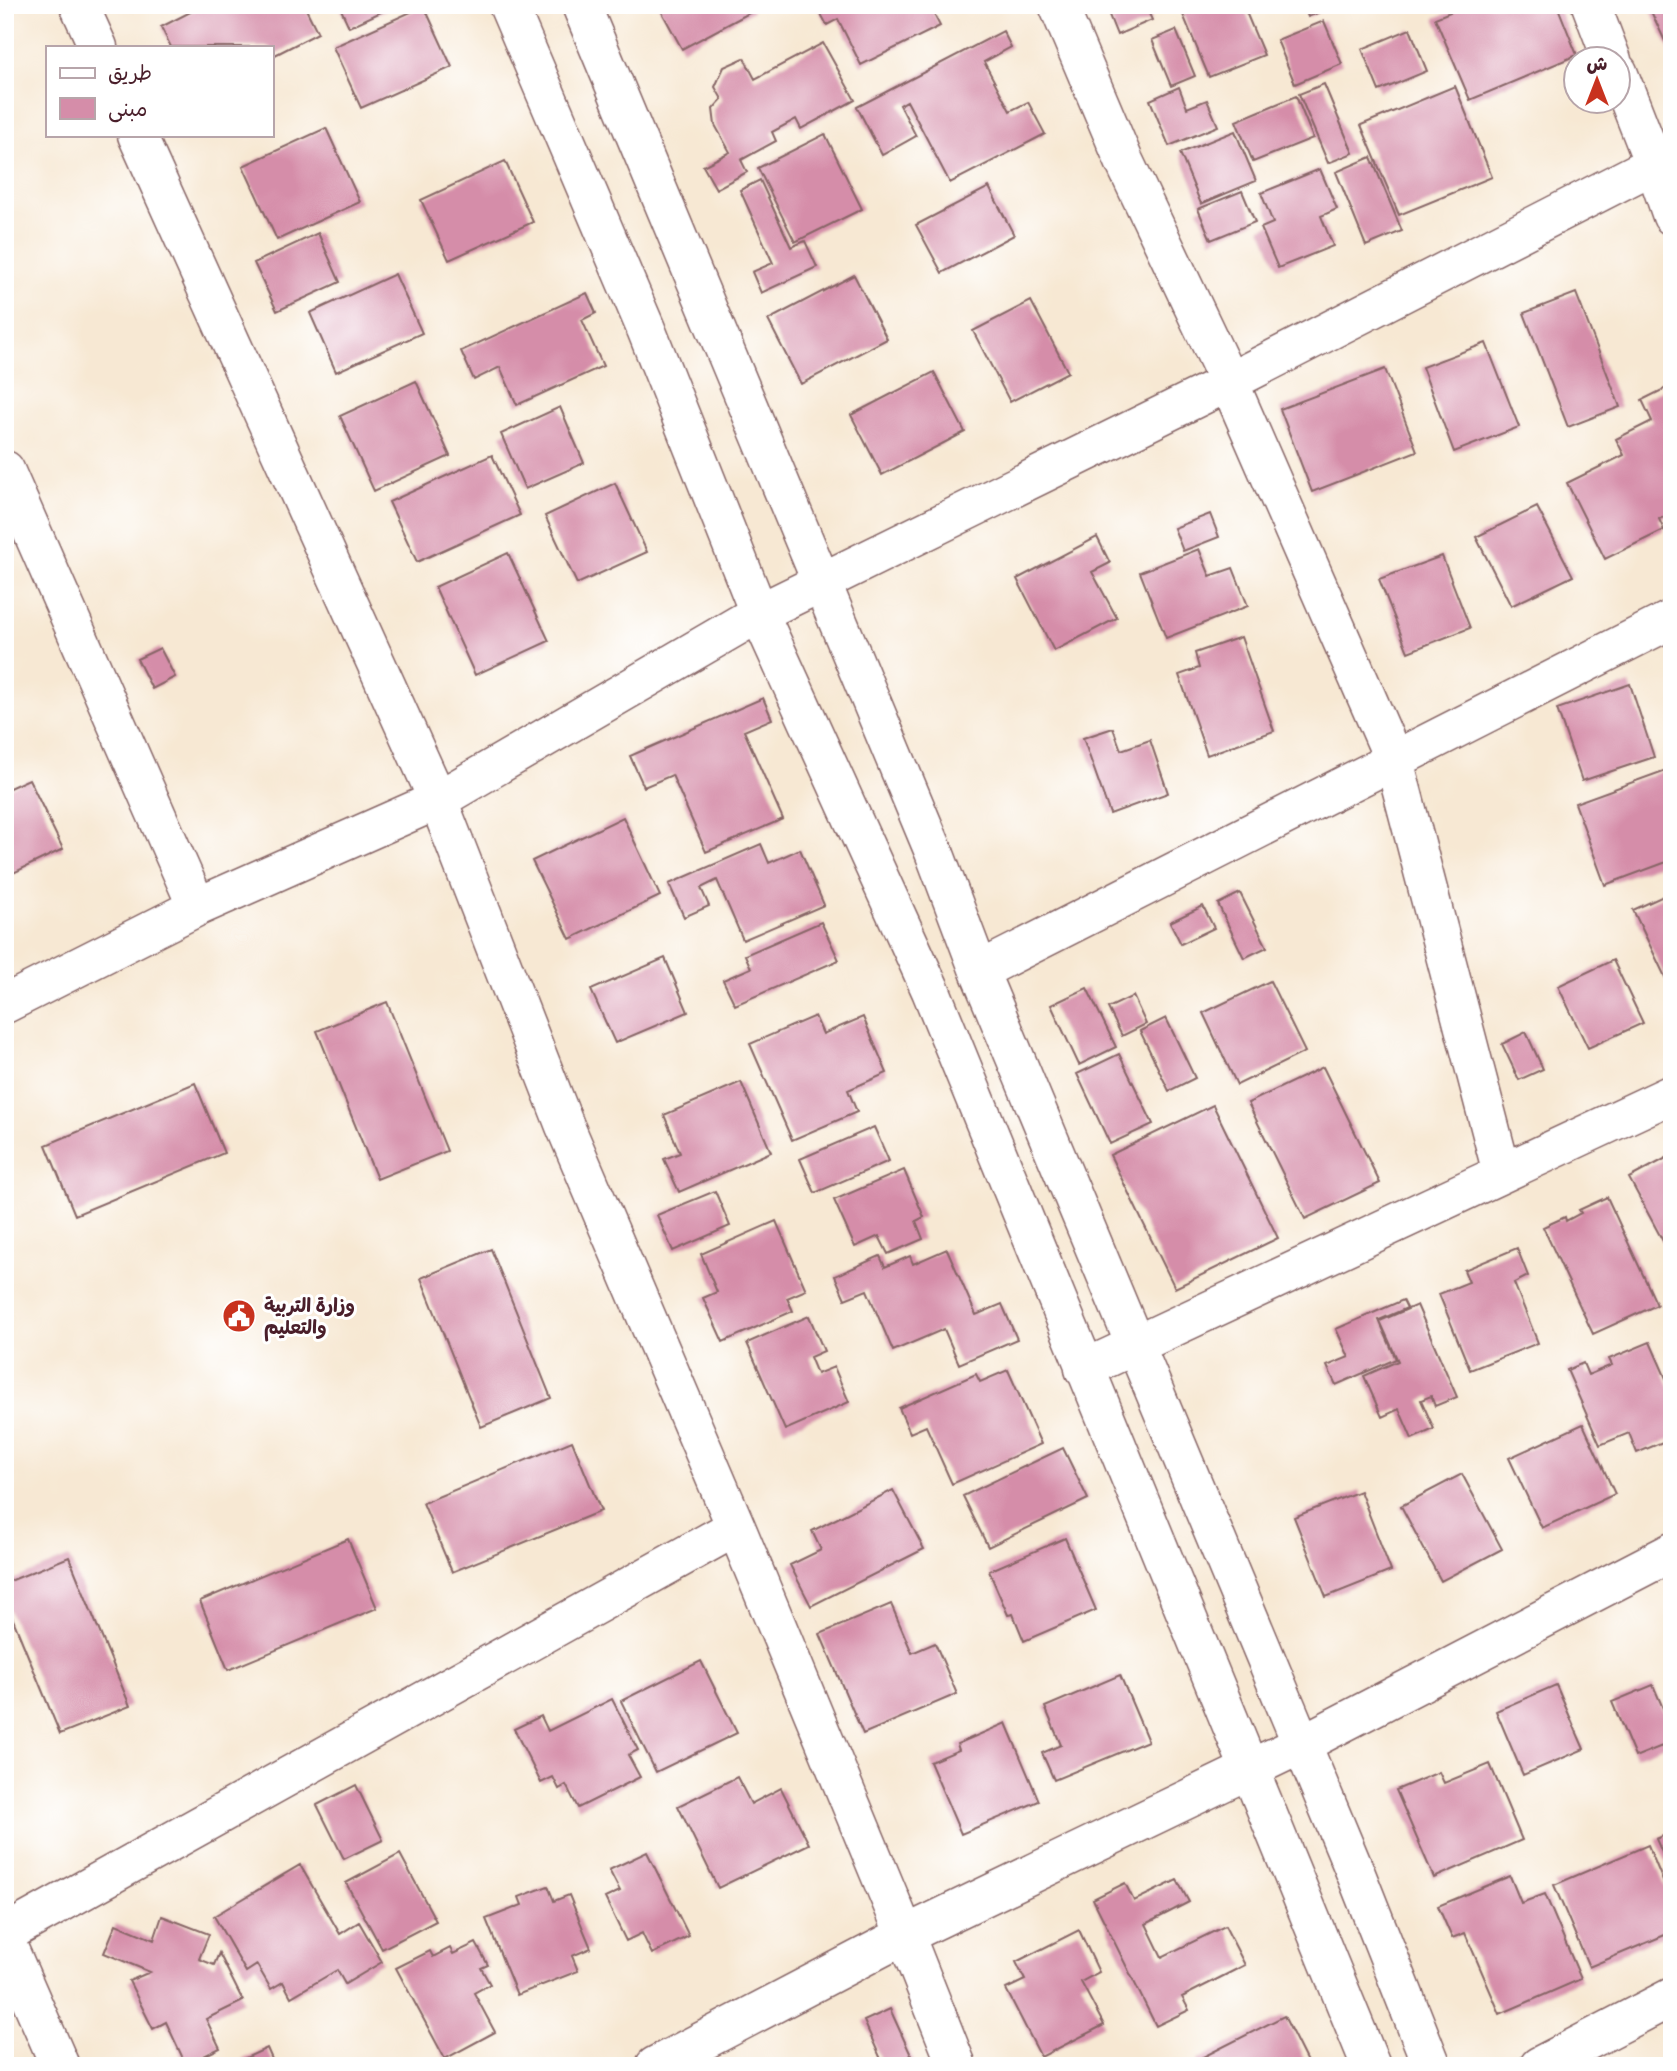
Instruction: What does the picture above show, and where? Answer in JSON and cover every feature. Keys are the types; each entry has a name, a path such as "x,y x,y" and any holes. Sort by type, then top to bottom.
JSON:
{"street":[{"path":"79,5 98,46"},
{"path":"508,5 646,329 759,613 931,991 1371,2066"},
{"path":"581,5 934,852 979,971 1302,1744 1432,2066"},
{"path":"1058,5 1124,161 1229,382 1394,760 1502,1173"},
{"path":"1591,5 1607,46"},
{"path":"1632,99 1663,159 1672,216"},
{"path":"137,136 438,800 565,1126 736,1527 957,2066"},
{"path":"5,1004 197,907 438,800 759,613 1229,382 1663,159"},
{"path":"5,470 197,907"},
{"path":"979,971 1672,619"},
{"path":"1084,1369 1672,1094"},
{"path":"5,1934 736,1527"},
{"path":"655,2066 905,1935 1302,1744 1672,1552"},
{"path":"5,1940 60,2066"},
{"path":"1539,2066 1672,1997"}],"building":[{"path":"204,5 304,5 318,33 273,56 273,46 170,46 161,27"},
{"path":"339,5 396,5 349,27"},
{"path":"658,5 750,5 753,11 682,49"},
{"path":"816,5 929,5 940,26 861,65 838,19 827,25"},
{"path":"1105,5 1145,5 1152,20 1117,35"},
{"path":"1179,5 1243,5 1264,55 1209,77"},
{"path":"1303,5 1337,5 1308,17"},
{"path":"1467,5 1557,5 1573,46 1562,46 1562,61 1470,100 1435,18"},
{"path":"1648,5 1672,5 1672,56"},
{"path":"424,6 452,67 361,108 333,47"},
{"path":"1324,21 1342,64 1295,84 1277,40"},
{"path":"1410,29 1427,71 1379,91 1362,49"},
{"path":"1176,30 1195,76 1171,86 1152,40"},
{"path":"1003,31 1011,47 984,62 1010,111 1028,102 1045,134 950,183 907,101 900,105 916,136 882,155 857,107"},
{"path":"823,43 855,100 801,129 796,119 772,132 776,141 741,160 747,172 716,189 703,166 730,152 715,125 713,109 722,99 715,87 724,67 744,58 755,79"},
{"path":"1324,84 1353,153 1328,163 1299,94"},
{"path":"1455,86 1492,177 1399,215 1361,125"},
{"path":"1179,87 1187,108 1207,100 1218,126 1169,146 1150,100"},
{"path":"1296,96 1313,138 1253,162 1236,121"},
{"path":"326,128 360,202 277,240 243,166"},
{"path":"1235,131 1256,181 1201,204 1180,153"},
{"path":"825,134 862,209 795,242 758,168"},
{"path":"1371,157 1402,231 1366,246 1336,172"},
{"path":"505,161 533,222 449,260 421,200"},
{"path":"1320,169 1337,209 1321,216 1333,246 1278,268 1261,228 1273,223 1261,193"},
{"path":"760,180 791,247 805,241 817,267 761,293 752,272 773,263 740,190"},
{"path":"989,187 1014,235 942,273 916,225"},
{"path":"1242,191 1255,222 1211,240 1198,209"},
{"path":"318,233 340,282 277,311 254,263"},
{"path":"395,274 422,333 336,372 310,313"},
{"path":"854,275 887,339 801,384 768,320"},
{"path":"587,293 596,313 582,320 603,366 517,405 500,367 474,380 461,351"},
{"path":"1576,293 1620,407 1568,427 1524,313"},
{"path":"1031,301 1068,372 1010,402 973,331"},
{"path":"1486,343 1519,427 1454,452 1422,367"},
{"path":"1385,369 1417,451 1312,492 1280,409"},
{"path":"934,372 965,432 882,475 851,415"},
{"path":"416,381 450,456 374,491 340,416"},
{"path":"1672,385 1672,513 1659,519 1664,530 1605,559 1567,483 1624,455 1616,439 1652,421 1642,400"},
{"path":"560,407 584,463 525,489 501,434"},
{"path":"492,455 520,515 417,562 389,502"},
{"path":"615,483 647,552 577,584 545,516"},
{"path":"1537,507 1573,576 1511,606 1476,537"},
{"path":"1210,514 1219,537 1183,551 1174,528"},
{"path":"1097,537 1110,563 1092,572 1117,618 1054,651 1017,579"},
{"path":"1199,549 1210,576 1233,568 1248,606 1166,638 1140,572"},
{"path":"508,553 549,641 475,675 435,587"},
{"path":"1442,556 1470,628 1408,652 1379,579"},
{"path":"1241,637 1274,731 1207,755 1179,675 1199,668 1195,653"},
{"path":"160,648 175,677 152,689 137,659"},
{"path":"1630,684 1654,757 1582,781 1557,709"},
{"path":"763,698 772,719 744,731 783,819 706,852 672,775 644,787 630,756"},
{"path":"1113,728 1121,750 1150,740 1168,793 1110,814 1083,738"},
{"path":"1669,769 1672,775 1672,860 1605,885 1575,803"},
{"path":"29,779 63,849 5,877 5,790"},
{"path":"623,817 660,896 570,939 532,861"},
{"path":"761,844 769,863 800,849 824,905 743,940 717,880 701,888 709,906 684,917 669,884"},
{"path":"1672,892 1672,982 1668,983 1633,910"},
{"path":"1240,893 1267,947 1244,958 1218,904"},
{"path":"1203,906 1214,928 1181,944 1170,922"},
{"path":"821,922 839,960 735,1005 723,980 751,968 745,955"},
{"path":"665,958 688,1012 615,1043 591,990"},
{"path":"1613,960 1643,1023 1588,1048 1558,986"},
{"path":"1270,981 1305,1052 1237,1085 1203,1013"},
{"path":"1087,988 1116,1047 1079,1065 1051,1005"},
{"path":"1133,996 1146,1024 1122,1036 1108,1008"},
{"path":"387,1002 447,1151 377,1179 317,1031"},
{"path":"815,1016 823,1034 863,1017 887,1073 848,1090 857,1112 792,1140 750,1044"},
{"path":"1166,1018 1195,1078 1169,1091 1140,1031"},
{"path":"1526,1032 1543,1069 1519,1080 1502,1044"},
{"path":"1119,1054 1153,1124 1110,1144 1077,1074"},
{"path":"1323,1067 1380,1183 1305,1219 1248,1103"},
{"path":"741,1082 771,1152 679,1192 664,1159 680,1153 664,1115"},
{"path":"195,1083 224,1153 75,1215 46,1145"},
{"path":"1213,1105 1278,1238 1175,1288 1110,1155"},
{"path":"874,1127 889,1161 815,1193 800,1159"},
{"path":"1672,1155 1672,1258 1629,1178"},
{"path":"904,1170 924,1217 916,1221 923,1239 888,1254 879,1236 855,1247 834,1200"},
{"path":"715,1191 730,1226 673,1251 657,1215"},
{"path":"1607,1197 1657,1305 1593,1334 1543,1227 1565,1217 1566,1221 1581,1213 1579,1210"},
{"path":"776,1221 806,1290 787,1298 793,1311 723,1342 703,1298 717,1292 701,1254"},
{"path":"1517,1248 1528,1276 1514,1283 1538,1343 1470,1370 1439,1294 1469,1282 1464,1270"},
{"path":"491,1249 551,1398 481,1427 421,1278"},
{"path":"947,1249 976,1315 1002,1304 1017,1339 959,1364 944,1329 893,1351 867,1290 845,1299 835,1276 880,1256 885,1267 910,1256 913,1264"},
{"path":"1403,1300 1407,1308 1379,1320 1396,1359 1336,1385 1327,1366 1349,1357 1336,1329"},
{"path":"1417,1305 1457,1397 1435,1406 1431,1396 1421,1400 1434,1429 1412,1439 1399,1409 1382,1417 1364,1376 1398,1361 1380,1321"},
{"path":"809,1316 824,1351 810,1357 817,1374 834,1367 849,1402 785,1430 747,1343"},
{"path":"1650,1342 1672,1392 1672,1438 1637,1453 1629,1433 1600,1445 1567,1370 1583,1363 1588,1375 1612,1365 1609,1359"},
{"path":"1008,1370 1041,1444 952,1484 926,1426 910,1433 899,1408 976,1374 980,1382"},
{"path":"1583,1424 1615,1494 1542,1528 1509,1458"},
{"path":"572,1441 601,1511 452,1572 423,1503"},
{"path":"1063,1448 1088,1499 988,1547 963,1496"},
{"path":"1462,1474 1502,1549 1441,1581 1401,1506"},
{"path":"893,1490 924,1549 811,1606 790,1565 821,1550 812,1531"},
{"path":"1360,1491 1391,1571 1326,1597 1294,1517"},
{"path":"1065,1538 1096,1610 1024,1641 1013,1614 1008,1615 989,1571"},
{"path":"348,1539 377,1608 228,1670 200,1601"},
{"path":"69,1557 130,1706 60,1734 5,1600 5,1583"},
{"path":"891,1604 912,1653 935,1643 957,1694 863,1734 820,1634"},
{"path":"701,1661 737,1733 656,1772 621,1701"},
{"path":"1120,1675 1148,1741 1054,1780 1042,1753 1061,1745 1045,1707"},
{"path":"1556,1685 1584,1749 1523,1775 1496,1711"},
{"path":"1653,1685 1672,1729 1672,1742 1635,1757 1612,1702"},
{"path":"612,1699 638,1750 628,1755 640,1777 578,1808 566,1785 559,1789 553,1777 541,1783 514,1729 541,1716 548,1731"},
{"path":"1006,1723 1039,1801 961,1834 930,1762 959,1750 957,1744"},
{"path":"1490,1764 1522,1840 1434,1878 1396,1790 1439,1772 1444,1783"},
{"path":"737,1777 751,1804 781,1788 809,1844 718,1888 678,1806"},
{"path":"356,1785 383,1840 344,1859 317,1805"},
{"path":"1672,1832 1672,1875 1656,1839"},
{"path":"1648,1845 1672,1903 1672,1932 1589,1967 1554,1885"},
{"path":"647,1852 689,1936 652,1954 642,1933 626,1941 605,1898 620,1891 609,1870"},
{"path":"400,1854 436,1921 382,1949 346,1883"},
{"path":"300,1865 340,1934 359,1922 382,1962 345,1984 337,1970 291,1997 283,1982 271,1989 257,1965 246,1972 214,1916"},
{"path":"1510,1876 1521,1903 1545,1894 1581,1979 1500,2014 1465,1933 1452,1938 1438,1906"},
{"path":"1177,1880 1189,1902 1146,1924 1162,1957 1225,1926 1245,1965 1182,1997 1189,2010 1156,2026 1093,1899 1125,1883 1134,1901"},
{"path":"548,1886 554,1901 569,1895 591,1948 572,1956 578,1971 517,1995 486,1919 522,1905 519,1897"},
{"path":"162,1916 209,1934 199,1959 214,1965 219,1953 243,2001 206,2019 220,2048 186,2065 166,2022 153,2029 129,1981 150,1972 104,1953 116,1924 154,1940"},
{"path":"1079,1930 1099,1972 1081,1982 1104,2025 1041,2057 1006,1989 1025,1980 1016,1962"},
{"path":"476,1943 488,1965 481,1968 490,1984 474,1993 495,2032 445,2059 396,1968 430,1951 433,1957 450,1948 453,1954"},
{"path":"890,2009 915,2064 912,2066 884,2066 864,2021"},
{"path":"1284,2016 1309,2066 1200,2066 1197,2060"},
{"path":"267,2048 275,2066 229,2066"}],"place":[{"name":"وزارة التربية والتعليم","path":"239,1316"}]}
